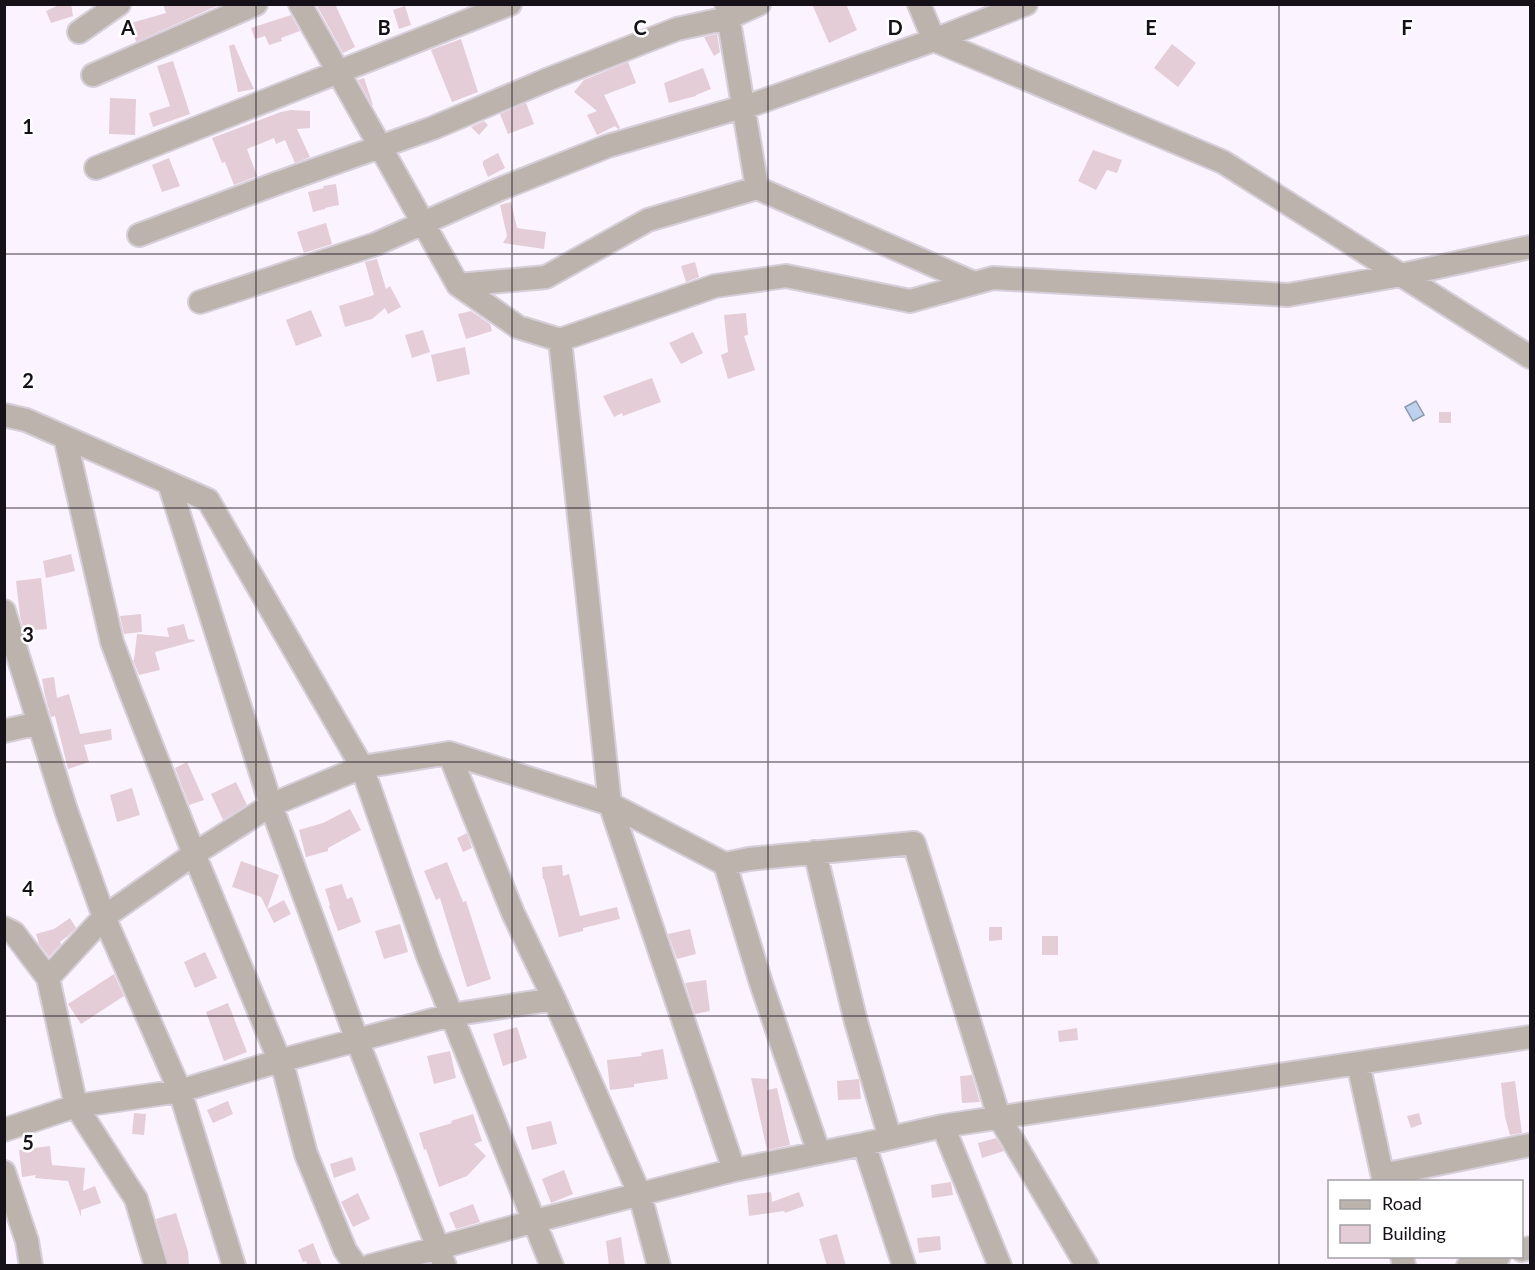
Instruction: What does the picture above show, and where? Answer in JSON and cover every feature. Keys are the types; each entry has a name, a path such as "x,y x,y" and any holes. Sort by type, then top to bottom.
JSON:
{"street":[{"path":"79,32 119,4"},
{"path":"93,75 256,4"},
{"path":"300,4 458,285 518,327 561,340 715,286 786,276 910,301 993,278 1288,295 1401,275 1530,247"},
{"path":"96,168 510,4"},
{"path":"139,235 275,183 433,128 677,29 727,11 759,4"},
{"path":"918,4 934,40 1223,162 1530,357"},
{"path":"200,303 375,244 500,189 609,146 743,108 934,40 1026,4"},
{"path":"727,11 757,188"},
{"path":"458,285 546,277 648,220 757,188 974,283"},
{"path":"561,340 610,804 734,1170"},
{"path":"4,414 26,420 207,500 362,767 428,956 552,1266"},
{"path":"65,437 112,642 194,854 285,1074 306,1155 345,1250 356,1266"},
{"path":"169,483 271,805 357,1040 442,1257"},
{"path":"6,621 66,810 104,917 180,1091 234,1266"},
{"path":"4,731 39,723"},
{"path":"448,753 513,913 554,999 640,1194 659,1266"},
{"path":"48,978 104,917 194,854 271,805 362,767 448,753 610,804 725,864 749,859 914,843 999,1117 1087,1266"},
{"path":"815,852 856,1022 890,1138"},
{"path":"725,864 760,983 819,1153"},
{"path":"4,928 14,933 48,978 76,1106 136,1199 156,1266"},
{"path":"4,1130 76,1106 180,1091 279,1061 451,1015 554,999"},
{"path":"370,1266 442,1257 535,1221 734,1170 943,1126 1530,1036"},
{"path":"1358,1063 1384,1178 1530,1145"},
{"path":"943,1126 1000,1266"},
{"path":"864,1144 904,1266"},
{"path":"4,1172 27,1241 31,1266"},
{"path":"1468,1266 1496,1258"}],"water":[{"path":"1416,401 1424,415 1413,421 1405,407"}],"building":[{"path":"61,4 71,4 73,16 51,23 46,11"},
{"path":"163,4 221,4 136,42 131,23 166,13"},
{"path":"316,4 335,4 355,47 343,53"},
{"path":"812,4 846,4 857,30 829,43"},
{"path":"405,6 411,25 399,29 393,10"},
{"path":"291,15 300,31 269,45 265,36 255,39 251,28"},
{"path":"717,34 720,52 714,56 704,37"},
{"path":"461,39 478,92 452,102 431,50"},
{"path":"234,44 254,89 238,92 229,46"},
{"path":"1172,44 1196,63 1178,87 1154,68"},
{"path":"173,61 190,114 153,127 149,113 170,106 157,66"},
{"path":"628,62 636,83 604,95 620,128 615,126 597,135 587,115 597,111 574,92 584,80"},
{"path":"703,68 711,89 696,96 669,103 664,83"},
{"path":"364,78 373,105 358,80"},
{"path":"110,98 136,99 135,135 109,134"},
{"path":"526,103 534,124 508,134 500,114"},
{"path":"291,110 310,111 310,128 297,129 310,157 295,163 285,140 276,144 274,138 247,149 257,176 234,185 212,138"},
{"path":"484,121 488,125 479,135 471,127"},
{"path":"1093,150 1122,160 1117,173 1107,170 1096,190 1078,181"},
{"path":"498,153 505,168 488,177 483,161"},
{"path":"169,158 180,186 162,192 152,165"},
{"path":"336,184 339,205 313,212 308,192"},
{"path":"511,202 517,228 546,232 544,249 503,243 507,236 500,205"},
{"path":"326,223 332,244 304,253 297,232"},
{"path":"377,259 386,289 390,286 401,307 388,314 385,308 372,319 345,327 339,306 374,295 365,262"},
{"path":"695,262 699,277 686,282 681,266"},
{"path":"311,310 322,336 296,346 286,320"},
{"path":"471,311 490,324 492,331 466,339 458,314"},
{"path":"746,313 748,335 744,336 755,370 728,379 721,355 728,352 724,315"},
{"path":"423,330 430,352 412,358 405,335"},
{"path":"693,332 703,353 681,364 669,343"},
{"path":"465,347 470,374 437,382 431,355"},
{"path":"652,378 661,402 614,417 603,396"},
{"path":"1439,412 1451,412 1451,423 1439,423"},
{"path":"71,554 75,571 46,578 43,561"},
{"path":"41,578 47,629 24,631 16,581"},
{"path":"141,614 142,632 124,634 120,616"},
{"path":"184,624 188,639 195,641 155,652 160,670 139,675 133,660 137,634 169,637 167,628"},
{"path":"54,677 57,698 69,694 80,734 111,729 112,740 84,745 89,762 68,769 55,716 51,717 42,679"},
{"path":"187,762 204,800 189,805 175,768"},
{"path":"236,782 247,805 223,820 211,794"},
{"path":"132,788 140,815 117,822 110,795"},
{"path":"350,809 361,830 328,848 328,851 306,857 299,830 323,823"},
{"path":"467,833 472,848 463,852 457,838"},
{"path":"241,861 279,875 267,909 261,897 232,887"},
{"path":"447,862 463,902 466,901 491,979 467,987 440,898 436,900 424,871"},
{"path":"562,865 563,876 569,874 580,916 617,907 620,919 583,928 583,931 559,937 543,879 542,867"},
{"path":"342,884 347,899 352,897 361,922 338,931 325,889"},
{"path":"284,900 291,914 274,923 267,909"},
{"path":"70,918 76,928 60,942 61,944 49,957 39,944 36,934 54,929"},
{"path":"400,924 408,952 384,959 375,931"},
{"path":"989,927 1002,927 1002,940 989,941"},
{"path":"690,929 696,954 677,959 668,934"},
{"path":"1042,936 1058,936 1058,955 1042,955"},
{"path":"205,952 217,978 195,988 184,962"},
{"path":"114,974 124,996 81,1024 68,1004"},
{"path":"706,980 710,1011 695,1014 685,983"},
{"path":"228,1003 247,1052 224,1061 206,1012"},
{"path":"517,1027 527,1058 503,1066 493,1034"},
{"path":"1077,1028 1078,1040 1059,1042 1058,1031"},
{"path":"663,1049 668,1079 610,1090 607,1060 642,1056 641,1053"},
{"path":"450,1051 456,1078 434,1084 427,1056"},
{"path":"972,1075 980,1102 962,1103 960,1076"},
{"path":"751,1078 768,1079 767,1090 777,1088 790,1145 767,1150"},
{"path":"859,1079 861,1099 838,1100 837,1081"},
{"path":"1515,1081 1522,1133 1510,1135 1505,1117 1501,1083"},
{"path":"228,1101 233,1114 213,1123 207,1110"},
{"path":"134,1113 146,1114 144,1135 132,1134"},
{"path":"1419,1113 1422,1124 1411,1128 1407,1116"},
{"path":"473,1114 482,1141 474,1144 486,1156 467,1176 439,1187 419,1133"},
{"path":"551,1121 557,1144 532,1150 526,1127"},
{"path":"996,1138 1004,1151 982,1158 978,1143"},
{"path":"50,1146 52,1165 85,1168 83,1191 95,1186 101,1203 81,1210 81,1217 68,1181 35,1178 36,1175 22,1177 19,1150"},
{"path":"352,1157 356,1170 334,1178 330,1164"},
{"path":"564,1170 573,1194 551,1203 542,1179"},
{"path":"951,1182 953,1195 932,1198 931,1185"},
{"path":"771,1192 772,1202 799,1192 804,1206 785,1213 784,1211 749,1216 747,1195"},
{"path":"358,1193 370,1219 353,1227 341,1202"},
{"path":"473,1204 480,1222 456,1229 449,1213"},
{"path":"176,1213 188,1252 189,1266 169,1266 156,1219"},
{"path":"837,1234 846,1266 827,1266 819,1239"},
{"path":"940,1236 941,1250 919,1253 917,1238"},
{"path":"621,1237 625,1266 609,1266 606,1241"},
{"path":"313,1243 322,1266 308,1266 306,1261 303,1262 298,1250"}]}
